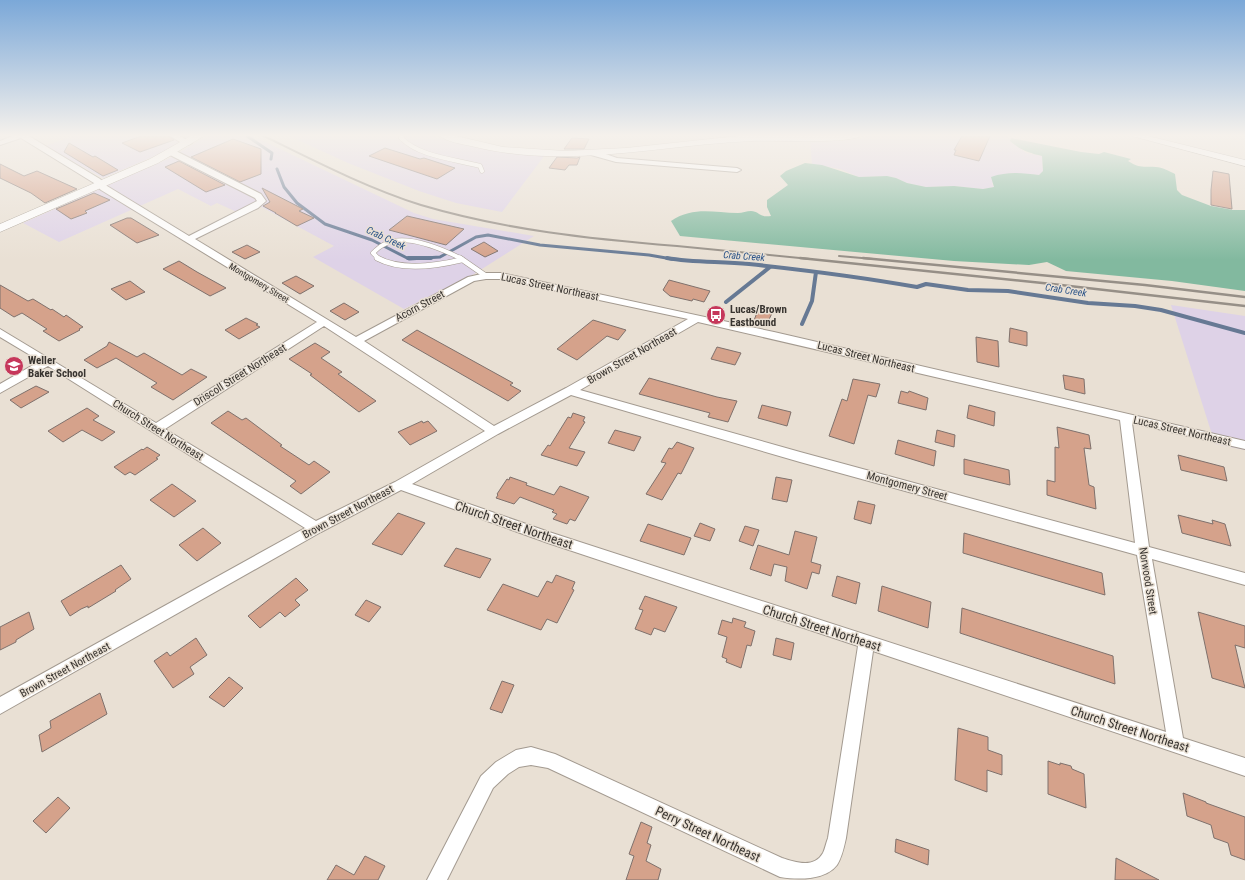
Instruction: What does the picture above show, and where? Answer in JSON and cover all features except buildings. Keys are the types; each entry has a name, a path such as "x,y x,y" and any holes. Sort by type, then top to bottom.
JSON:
{"main road":[{"path":"0,228 116,177"}],"street":[{"name":"Montgomery Street","path":"90,177 356,341 494,431"},
{"path":"189,239 255,206 262,201 258,196 221,177"},
{"name":"Lucas Street Northeast","path":"486,276 502,276 774,335 1245,445"},
{"name":"Acorn Street","path":"356,341 442,294 472,279 486,276"},
{"name":"Brown Street Northeast","path":"0,706 316,528 400,485 696,319"},
{"name":"Driscoll Street Northeast","path":"156,429 324,322"},
{"name":"Church Street Northeast","path":"0,332 316,528"},
{"path":"0,388 47,362"},
{"name":"Montgomery Street","path":"570,391 800,457 1245,579"},
{"name":"Norwood Street","path":"1126,418 1143,550 1176,744"},
{"name":"Church Street Northeast","path":"400,485 548,537 1245,767"},
{"name":"Perry Street Northeast","path":"437,880 487,782 502,768 516,759 531,756 548,760 780,867 801,873 818,871 830,860 837,838 866,643"}],"lane":[{"path":"461,260 451,263 421,265 390,264 377,258 373,253 377,247 387,242 395,240 414,242 442,250 452,255 480,270 486,276"}],"shaded area":[{"path":"127,177 339,177 414,213 433,219 534,236 474,274 404,309 313,257 334,246 256,204 239,213 217,203 211,206 178,189 59,242 23,223"},
{"path":"384,177 528,177 502,212 456,203"},
{"path":"892,177 1003,177 992,183 994,187 983,189 954,186 926,187 907,183"},
{"path":"1171,305 1245,316 1245,450 1215,444"}],"green space":[{"path":"781,177 892,177 907,183 926,187 954,186 983,189 994,187 991,177 1175,177 1177,190 1182,195 1211,206 1233,210 1245,210 1245,291 1172,281 1066,271 1047,262 1029,265 954,261 680,236 671,221 688,213 704,211 738,213 751,211 764,216 771,216 767,207 767,200 788,185"}],"waterway":[{"name":"Crab Creek","path":"280,177 284,187 297,203 325,224 372,240 409,259 424,258"},
{"name":"Crab Creek","path":"424,258 440,257 476,237 488,235 540,245 649,255 672,259"},
{"name":"Crab Creek","path":"408,258 424,258"},
{"name":"Crab Creek","path":"424,258 431,258"},
{"name":"Crab Creek","path":"667,258 687,261 739,263 816,272"},
{"path":"726,302 770,267"},
{"path":"802,324 812,301 816,272"},
{"name":"Crab Creek","path":"816,272 917,287 926,284 968,290 1008,291 1088,303 1135,306 1161,310 1245,333"}],"railway":[{"path":"348,177 381,191 421,205 453,214 516,227 580,237 806,259"},
{"path":"839,256 873,259"},
{"path":"800,258 806,259"},
{"path":"863,258 1145,285 1245,297"},
{"path":"806,259 1245,306"}],"place":[{"name":"Lucas/Brown Eastbound","path":"716,315"},
{"name":"Weller Baker School","path":"14,366"}]}
